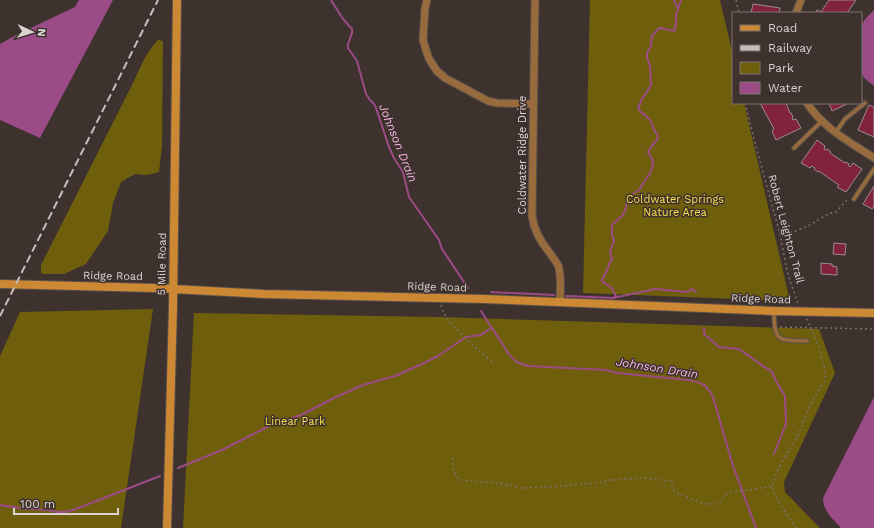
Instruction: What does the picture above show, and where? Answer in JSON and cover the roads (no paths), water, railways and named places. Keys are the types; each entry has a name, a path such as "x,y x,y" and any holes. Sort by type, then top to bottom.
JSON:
{"street":[{"name":"5 Mile Road","path":"167,528 177,0"},
{"path":"427,0 423,40 429,59 438,72 445,78 488,101 497,103 533,104"},
{"name":"Coldwater Ridge Drive","path":"535,0 532,216 538,237 555,260 559,269 560,302"},
{"path":"796,12 799,1"},
{"path":"808,104 822,121 841,136 874,158"},
{"name":"Ridge Road","path":"0,284 172,289 264,294 438,298 874,313"}],"lane":[{"path":"836,132 846,119 865,103"},
{"path":"794,148 822,121"},
{"path":"854,199 874,169"},
{"path":"774,310 775,332 779,337 785,340 807,340"}],"water":[{"path":"79,0 113,0 40,138 0,120 0,44 75,7"},
{"path":"874,10 874,86 864,78 862,73 862,24"},
{"path":"874,397 874,528 841,528 827,511 823,503 823,498"}],"waterway":[{"name":"Johnson Drain","path":"331,0 343,19 352,29 348,48 357,61 366,94 375,105 389,147 403,172 409,197 439,240 442,249 468,288"},
{"path":"674,0 678,9"},
{"path":"614,297 616,296 611,287 602,280 612,259 610,251 614,241 612,235 612,225 623,215 628,197 639,190 650,173 653,161 648,152 658,137 650,120 638,108 651,85 650,67 647,53 651,46 652,36 659,28 675,30 676,15 681,0"},
{"path":"566,296 613,298 655,289 687,292 692,289 696,292"},
{"path":"491,292 554,295"},
{"name":"Johnson Drain","path":"481,311 510,356 517,362 528,366 606,370 617,373 689,380 701,383 713,397 733,466 756,528"},
{"path":"178,468 222,450 269,426 301,415 363,385 395,376 422,364 438,356 466,337 481,335 491,328"},
{"path":"704,328 704,334 719,347 739,349 772,372 785,396 786,424 774,454"},
{"path":"0,505 65,512 160,476"}],"railway":[{"path":"0,316 158,0"}],"park label":[{"name":"Coldwater Springs Nature Area","path":"675,205"},
{"name":"Linear Park","path":"295,421"}]}
